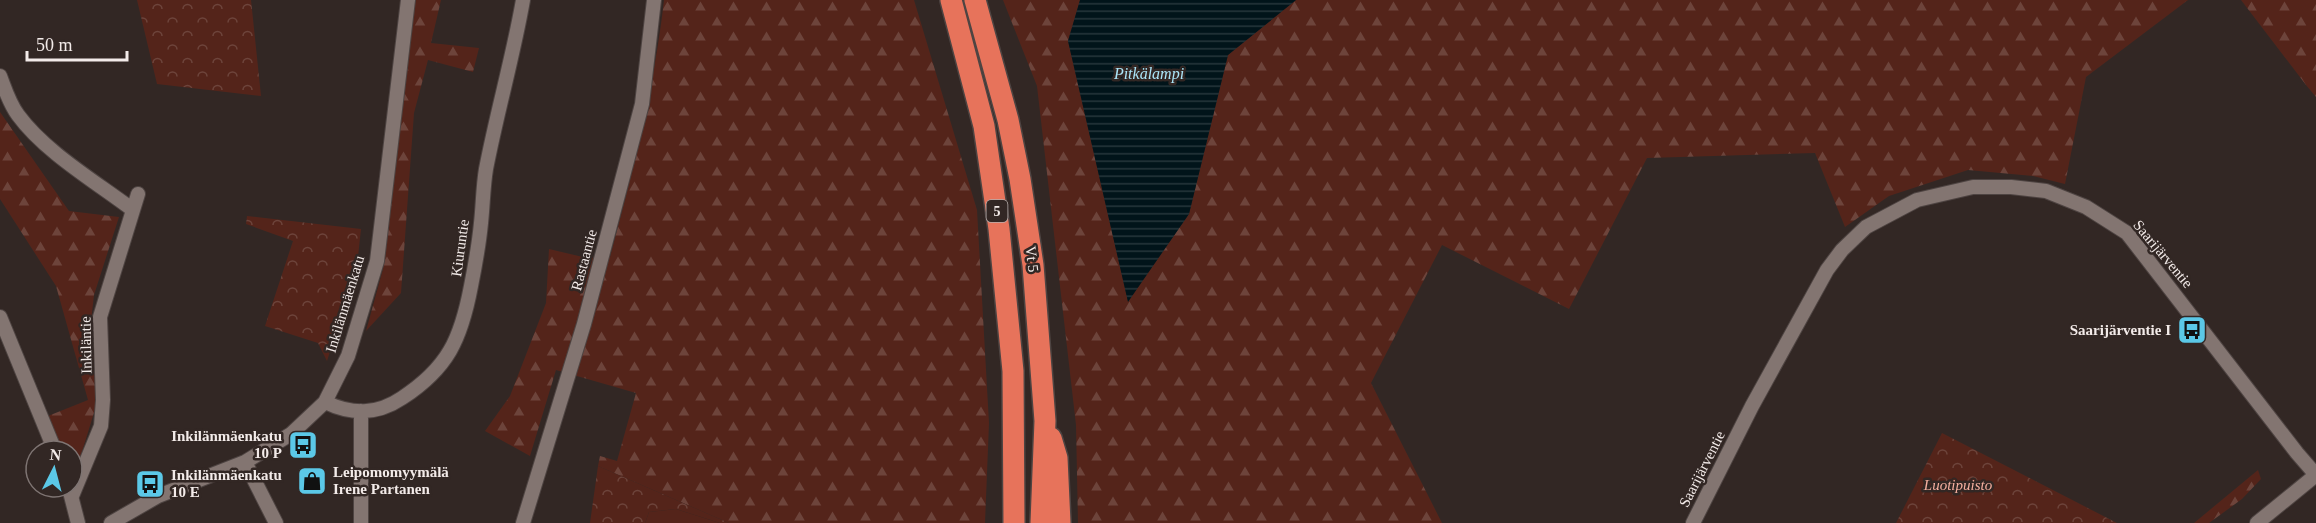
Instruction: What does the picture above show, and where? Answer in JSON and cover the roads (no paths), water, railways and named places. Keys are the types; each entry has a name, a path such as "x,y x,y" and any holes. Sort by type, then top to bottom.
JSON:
{"highway":[{"name":"Vt 5","path":"951,0 984,126 999,229 1013,371 1014,523"},
{"name":"Vt 5","path":"975,0 1008,120 1020,179 1033,265 1045,421 1041,523"},
{"path":"1045,421 1057,458 1060,523"},
{"path":"1003,523 1014,427"}],"street":[{"name":"Inkilänmäenkatu","path":"111,523 158,496 245,462 291,434 325,402 348,356 377,261 408,0"},
{"name":"Kiuruntie","path":"325,402 341,410 361,411 390,406 422,385 437,370 458,337 465,318 475,268 484,183 522,0"},
{"name":"Rastaantie","path":"523,523 584,324 642,104 654,0"},
{"path":"0,76 7,96 18,115 34,132 133,210"},
{"name":"Saarijärventie","path":"1693,523 1752,406 1827,270 1842,250 1866,227 1917,200 1973,187 2011,187 2046,191 2086,207 2127,232 2316,475"},
{"name":"Inkiläntie","path":"84,463 101,426 104,400 100,317 138,194"},
{"path":"0,317 50,439"},
{"path":"361,411 361,523"},
{"path":"245,462 276,523"},
{"path":"2257,523 2316,475"},
{"path":"72,499 78,523"}],"water":[{"name":"Pitkälampi","path":"1080,0 1296,0 1228,55 1189,214 1128,302 1068,41"}],"place":[{"name":"Saarijärventie I","path":"2192,330"},
{"name":"Inkilänmäenkatu 10 P","path":"303,445"},
{"name":"Leipomomyymälä Irene Partanen","path":"312,481"},
{"name":"Inkilänmäenkatu 10 E","path":"150,484"}],"park label":[{"name":"Luotipuisto","path":"1958,485"}]}
